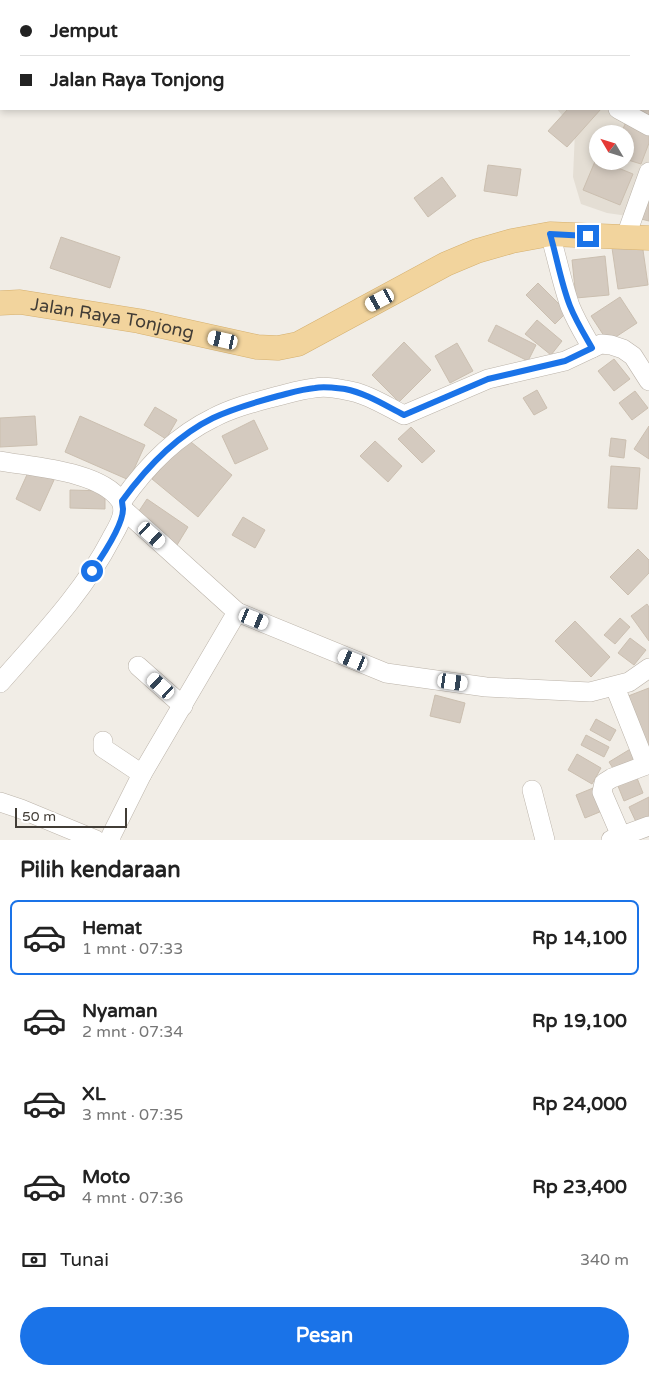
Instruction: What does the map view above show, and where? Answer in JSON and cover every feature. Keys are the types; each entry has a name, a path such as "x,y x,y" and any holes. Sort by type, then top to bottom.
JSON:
{"main road":[{"name":"Jalan Raya Tonjong","path":"0,303 20,302 139,321 257,347 278,348 298,344 454,261 477,251 512,240 550,234 638,237"}],"street":[{"path":"620,110 649,126"},
{"path":"638,237 649,172"},
{"path":"550,234 564,290 579,326 592,348"},
{"path":"0,683 73,598 102,557 121,520 122,505 133,485 178,440 194,428 213,418 236,408 317,387 347,390 366,396 404,415 488,379 565,361 601,344 623,348 632,356 649,381"},
{"path":"0,462 74,473 102,484 113,492 122,505 238,612 386,673 486,687 590,692 629,682 649,668"},
{"path":"111,840 111,836 142,774 238,612"},
{"path":"138,666 183,706"},
{"path":"615,686 647,765 612,778 604,783 602,792 616,838 649,826"},
{"path":"103,742 103,748 142,774"},
{"path":"532,790 545,840"},
{"path":"0,802 96,840"}],"shaded area":[{"path":"558,110 649,110 649,219 607,213 581,204 573,177 575,131"}],"building":[{"path":"567,110 600,110 567,147 548,131"},
{"path":"638,110 649,110 649,118"},
{"path":"634,127 649,132 649,143 641,164 634,162"},
{"path":"488,165 521,169 517,196 484,191"},
{"path":"591,170 623,170 633,174 620,205 583,190"},
{"path":"442,177 456,196 428,217 414,198"},
{"path":"649,196 649,221 641,219"},
{"path":"61,237 120,257 110,288 50,268"},
{"path":"642,243 648,285 618,289 612,248"},
{"path":"605,256 609,295 576,298 572,260"},
{"path":"538,283 567,312 555,324 526,295"},
{"path":"620,297 637,323 608,342 591,316"},
{"path":"537,320 562,341 551,355 525,334"},
{"path":"496,325 536,345 528,361 488,341"},
{"path":"404,342 431,370 399,402 372,375"},
{"path":"457,343 473,371 450,383 435,356"},
{"path":"614,359 630,379 614,391 598,371"},
{"path":"537,390 547,408 534,415 523,398"},
{"path":"635,391 648,408 632,420 619,403"},
{"path":"155,407 177,420 166,439 144,425"},
{"path":"35,416 37,445 0,447 0,418"},
{"path":"80,416 145,445 129,480 65,452"},
{"path":"254,420 268,449 235,464 222,436"},
{"path":"649,426 649,459 634,449"},
{"path":"411,427 435,451 422,463 398,439"},
{"path":"186,438 232,475 198,517 152,479"},
{"path":"611,438 626,440 624,458 609,456"},
{"path":"375,441 402,466 388,482 360,456"},
{"path":"611,466 640,468 637,509 608,508"},
{"path":"30,468 54,480 40,511 16,499"},
{"path":"70,490 105,491 105,509 70,508"},
{"path":"147,499 188,527 177,545 135,517"},
{"path":"243,517 265,530 255,548 232,535"},
{"path":"638,549 649,560 649,573 628,595 610,577"},
{"path":"647,604 649,607 649,641 631,616"},
{"path":"620,618 630,627 615,644 604,635"},
{"path":"575,621 610,657 591,677 555,641"},
{"path":"630,638 646,650 634,665 618,653"},
{"path":"649,688 649,758 623,698"},
{"path":"435,695 465,703 460,723 430,716"},
{"path":"596,719 616,730 610,741 590,730"},
{"path":"586,735 609,747 604,757 581,745"},
{"path":"632,748 639,759 616,773 609,762"},
{"path":"577,754 601,768 592,784 568,770"},
{"path":"635,773 643,793 624,801 616,781"},
{"path":"598,786 607,809 585,818 576,795"},
{"path":"649,797 649,818 637,824 629,807"}],"route":[{"path":"92,571 102,557 121,520 122,501 133,485 178,440 194,428 213,418 236,408 317,387 347,390 366,396 404,415 488,379 565,361 592,348 579,326 564,290 550,234 588,236"}]}
